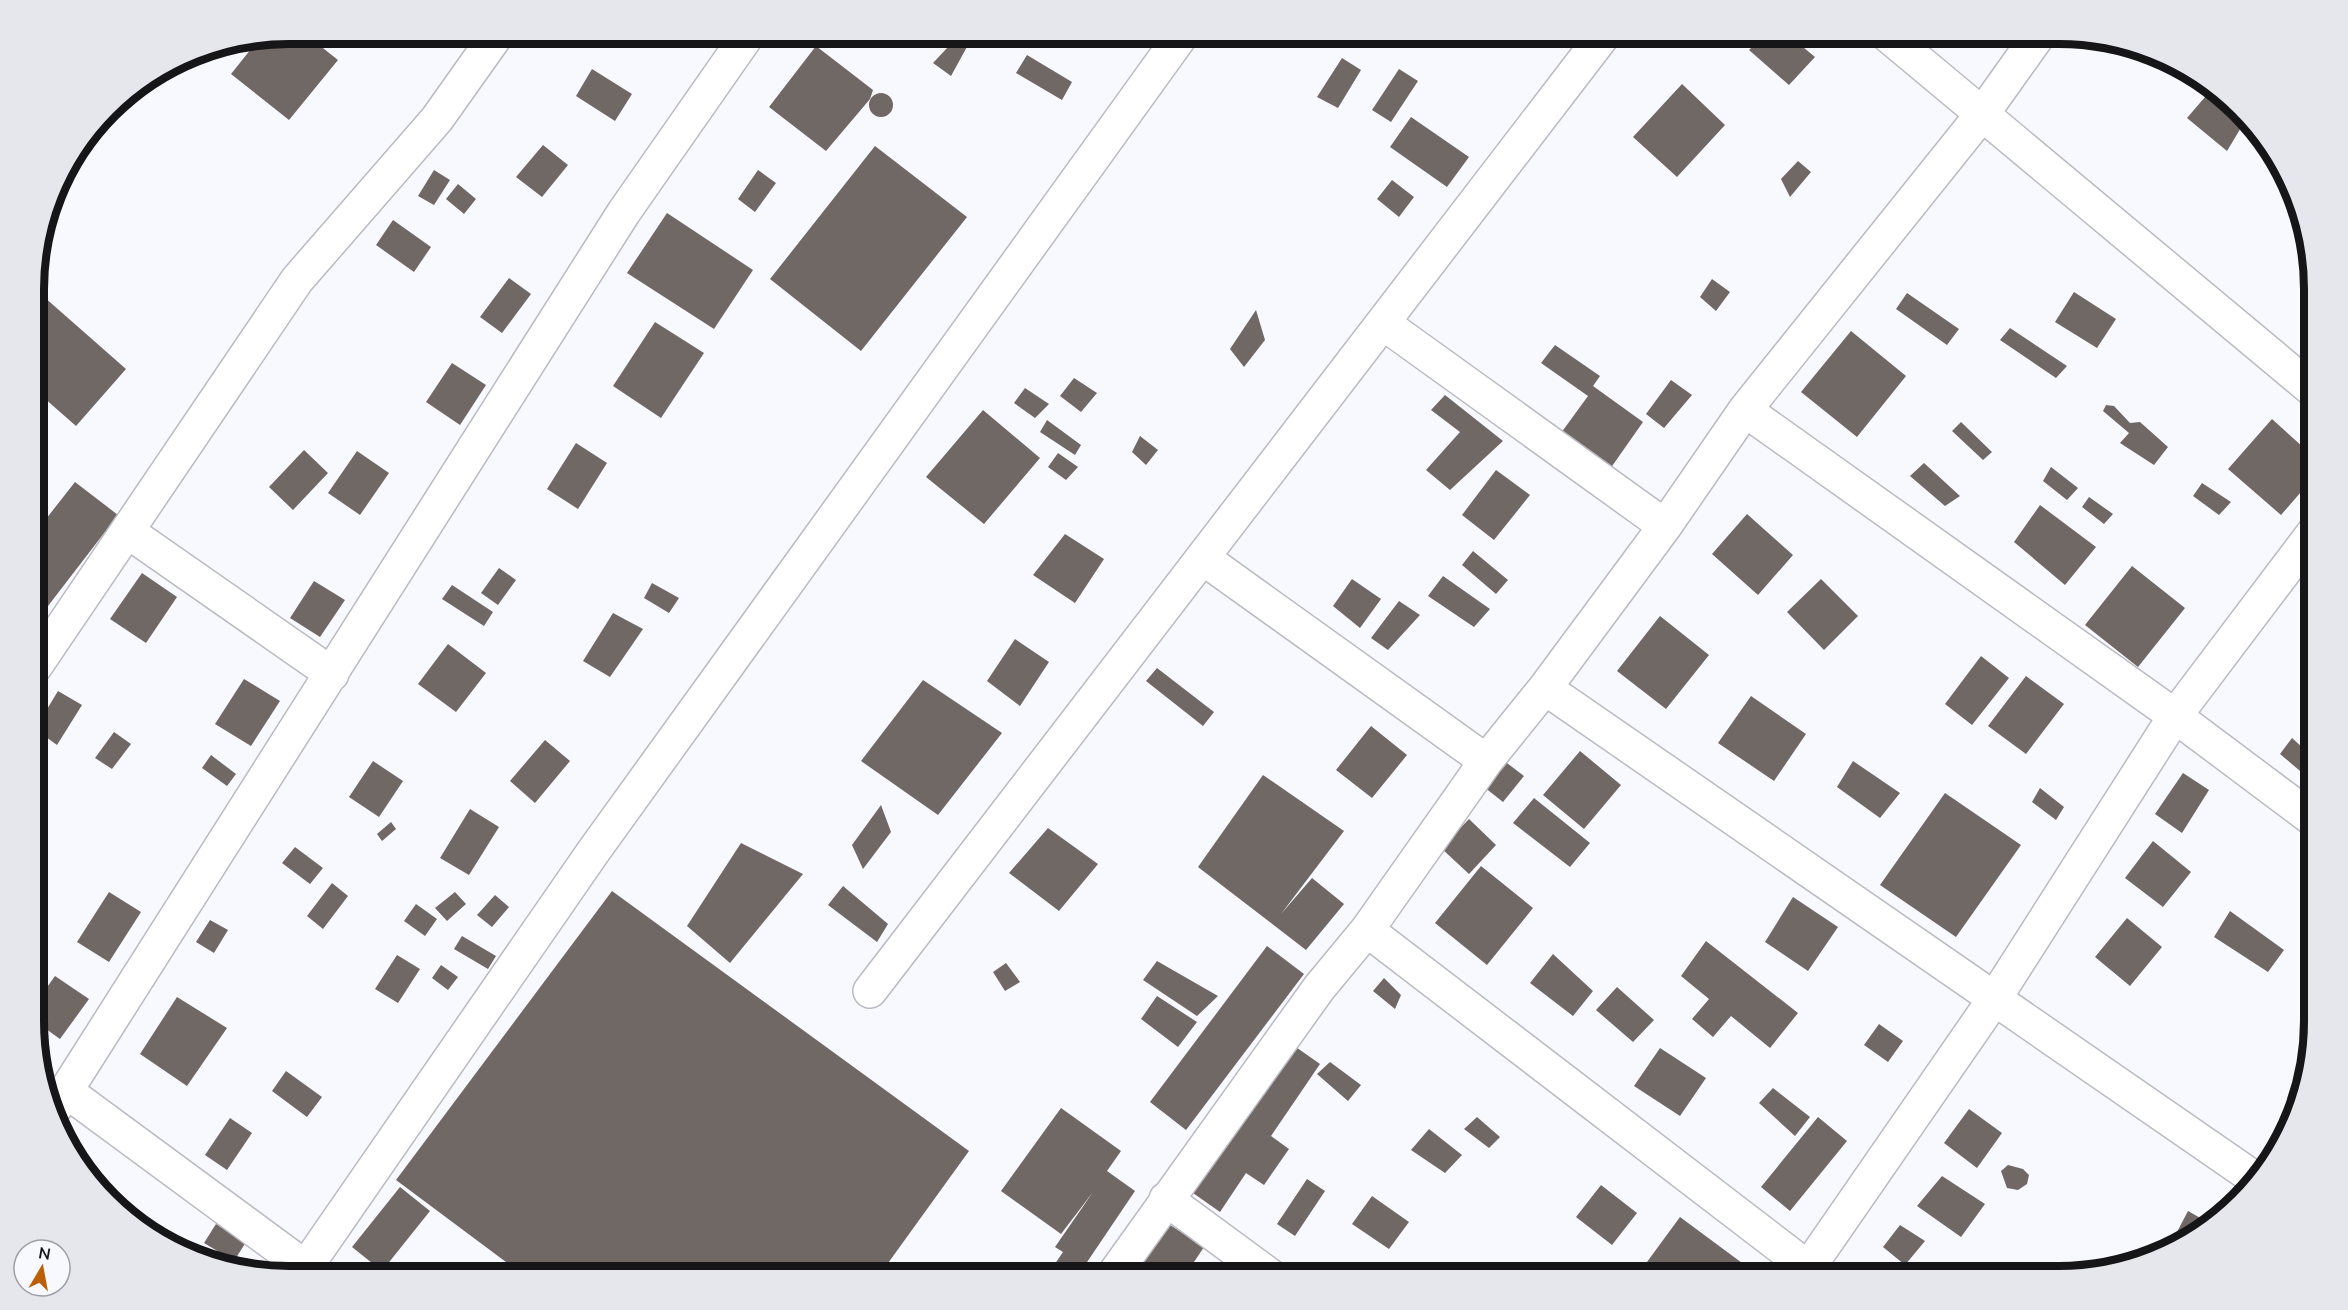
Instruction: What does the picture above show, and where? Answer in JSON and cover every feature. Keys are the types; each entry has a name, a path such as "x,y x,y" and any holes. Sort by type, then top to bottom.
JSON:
{"street":[{"path":"44,654 297,280 437,119 490,44"},
{"path":"294,1266 61,1100 624,212 741,44"},
{"path":"306,1266 593,852 1175,44"},
{"path":"870,991 1597,44"},
{"path":"1898,44 2304,383"},
{"path":"1120,1266 1319,988 1367,930 1486,761 1545,688 1665,526 1745,410 1983,113 2032,44"},
{"path":"1383,322 1665,526"},
{"path":"1745,410 2175,716 2304,813"},
{"path":"127,531 332,674"},
{"path":"1815,1266 1995,998 2175,716 2304,545"},
{"path":"1203,558 1486,761"},
{"path":"1545,688 2250,1175"},
{"path":"1367,930 1800,1266"},
{"path":"1166,1199 1257,1266"}],"building":[{"path":"318,44 338,60 289,120 231,74 253,46"},
{"path":"946,44 968,45 951,76 933,63 948,47"},
{"path":"1755,44 1799,44 1815,57 1789,85 1749,50"},
{"path":"816,46 873,90 870,99 826,151 769,107"},
{"path":"1027,55 1072,82 1062,100 1016,73"},
{"path":"1342,58 1361,70 1338,108 1317,97"},
{"path":"592,69 632,94 615,121 576,96"},
{"path":"1399,69 1418,81 1391,122 1372,110"},
{"path":"1682,84 1725,125 1677,177 1633,137"},
{"path":"881,93 890,96 893,105 890,114 881,117 872,114 869,105 872,96"},
{"path":"2208,93 2238,121 2220,108 2242,126 2227,151 2187,118"},
{"path":"1411,117 1469,157 1447,187 1390,147"},
{"path":"543,145 568,165 542,197 516,177"},
{"path":"875,146 967,217 861,351 770,279"},
{"path":"1798,161 1811,172 1790,197 1781,179"},
{"path":"434,170 450,180 434,205 418,196"},
{"path":"758,170 776,183 755,212 738,199"},
{"path":"2277,176 2283,187 2274,179"},
{"path":"1392,180 1414,197 1399,217 1377,199"},
{"path":"458,184 476,199 464,214 446,199"},
{"path":"667,213 753,270 714,329 627,273"},
{"path":"393,220 431,247 414,272 376,245"},
{"path":"509,278 531,294 502,333 480,317"},
{"path":"1712,279 1730,292 1716,311 1700,297"},
{"path":"2074,292 2116,319 2097,348 2055,322"},
{"path":"1907,293 1959,329 1947,345 1896,309"},
{"path":"44,297 126,369 76,426 44,398"},
{"path":"1256,310 1265,340 1244,367 1230,349"},
{"path":"655,322 704,353 661,418 613,386"},
{"path":"2010,328 2067,366 2056,378 2000,340"},
{"path":"1851,331 1906,376 1857,437 1801,392"},
{"path":"1555,345 1600,376 1593,386 1643,422 1603,479 1553,444 1588,396 1541,363"},
{"path":"452,363 486,385 460,425 426,402"},
{"path":"1074,378 1097,393 1081,412 1060,396"},
{"path":"1671,380 1692,395 1664,428 1646,414"},
{"path":"1025,388 1049,404 1035,418 1014,403"},
{"path":"1445,395 1503,441 1450,490 1426,470 1460,432 1431,410"},
{"path":"2106,405 2114,406 2130,423 2140,422 2168,447 2154,465 2120,443 2129,433 2103,411"},
{"path":"983,410 1040,458 984,524 926,477"},
{"path":"2272,419 2304,448 2304,489 2281,515 2228,469"},
{"path":"1047,420 1081,445 1075,455 1040,432"},
{"path":"1961,422 1992,452 1983,460 1952,431"},
{"path":"1140,436 1158,450 1146,465 1132,452"},
{"path":"576,443 607,463 578,509 547,489"},
{"path":"304,450 328,473 293,510 269,487"},
{"path":"357,451 389,473 360,515 328,493"},
{"path":"1058,453 1078,467 1066,480 1048,467"},
{"path":"1924,463 1960,496 1945,506 1910,476"},
{"path":"2051,467 2078,488 2067,500 2043,481"},
{"path":"1496,470 1530,495 1494,540 1462,515"},
{"path":"75,482 118,515 48,606 44,603 44,522"},
{"path":"2202,483 2231,502 2219,515 2193,496"},
{"path":"2089,497 2113,514 2104,524 2082,507"},
{"path":"2040,505 2096,547 2065,585 2014,542"},
{"path":"1747,514 1793,555 1758,595 1712,554"},
{"path":"1065,534 1104,559 1075,603 1033,575"},
{"path":"1473,551 1508,580 1496,594 1462,565"},
{"path":"2132,566 2185,608 2138,667 2085,625"},
{"path":"499,568 516,580 498,605 481,593"},
{"path":"142,573 177,597 146,643 110,619"},
{"path":"1443,576 1490,609 1474,627 1428,596"},
{"path":"1352,579 1381,599 1360,628 1333,606"},
{"path":"1821,579 1858,616 1824,650 1787,612"},
{"path":"314,581 345,600 320,637 290,618"},
{"path":"652,583 679,598 669,613 644,598"},
{"path":"452,585 493,612 484,626 442,599"},
{"path":"1399,601 1420,615 1388,650 1371,638"},
{"path":"613,613 643,629 610,677 583,661"},
{"path":"1660,616 1709,655 1666,709 1617,671"},
{"path":"1015,639 1049,662 1020,706 987,681"},
{"path":"448,644 486,673 456,712 418,684"},
{"path":"1981,656 2009,678 1972,725 1945,704"},
{"path":"1157,668 1214,712 1203,726 1146,681"},
{"path":"2026,676 2064,704 2026,754 1988,726"},
{"path":"244,679 280,701 251,746 215,724"},
{"path":"923,680 1002,733 938,815 861,761"},
{"path":"58,691 82,705 57,745 44,736 44,714"},
{"path":"1751,696 1806,734 1774,781 1718,743"},
{"path":"1371,726 1407,755 1372,798 1336,770"},
{"path":"114,732 131,744 112,769 95,758"},
{"path":"2292,738 2304,749 2304,774 2280,754"},
{"path":"545,740 570,761 535,803 510,781"},
{"path":"1580,751 1621,785 1584,829 1543,795"},
{"path":"211,755 236,774 227,786 202,768"},
{"path":"1499,757 1524,776 1503,802 1479,783"},
{"path":"373,761 403,781 379,817 349,797"},
{"path":"1853,761 1900,793 1880,818 1837,787"},
{"path":"2183,773 2209,790 2182,833 2155,814"},
{"path":"1263,775 1344,831 1281,914 1312,878 1344,904 1306,950 1198,867"},
{"path":"2040,788 2064,807 2056,820 2032,802"},
{"path":"1945,793 2021,845 1956,937 1880,885"},
{"path":"1534,798 1590,843 1570,867 1513,823"},
{"path":"881,805 891,832 863,869 852,845"},
{"path":"470,809 499,827 469,875 440,858"},
{"path":"1469,819 1496,845 1469,874 1441,848"},
{"path":"391,822 396,829 382,841 377,834"},
{"path":"1048,828 1098,864 1059,911 1009,873"},
{"path":"2153,841 2191,872 2163,907 2125,878"},
{"path":"741,843 803,874 730,963 687,926"},
{"path":"295,847 323,868 310,884 282,863"},
{"path":"1481,866 1533,908 1487,965 1435,923"},
{"path":"332,883 348,896 323,929 307,916"},
{"path":"843,886 888,924 877,942 828,905"},
{"path":"612,891 969,1151 886,1266 511,1266 396,1180"},
{"path":"109,892 141,912 109,962 77,942"},
{"path":"455,892 466,904 447,921 435,908"},
{"path":"495,895 509,907 492,927 477,915"},
{"path":"1793,897 1838,927 1808,971 1765,942"},
{"path":"416,904 437,919 425,936 404,921"},
{"path":"2230,911 2284,950 2268,972 2214,937"},
{"path":"2127,918 2162,947 2130,986 2095,957"},
{"path":"210,920 228,930 214,953 196,942"},
{"path":"462,936 496,956 488,969 454,949"},
{"path":"1706,941 1798,1013 1770,1048 1731,1016 1713,1037 1692,1019 1709,999 1681,976"},
{"path":"1267,946 1304,974 1186,1130 1150,1102"},
{"path":"1553,954 1593,991 1573,1016 1530,983"},
{"path":"397,955 420,969 398,1003 375,989"},
{"path":"1157,961 1218,996 1197,1016 1143,980"},
{"path":"1006,963 1020,982 1005,991 993,972"},
{"path":"441,965 458,977 448,990 432,978"},
{"path":"55,976 89,999 60,1039 44,1027 44,991"},
{"path":"1384,978 1401,995 1395,1009 1373,991"},
{"path":"1617,987 1654,1020 1633,1042 1596,1010"},
{"path":"1157,996 1197,1022 1178,1047 1141,1019"},
{"path":"177,997 227,1028 187,1086 140,1054"},
{"path":"1879,1024 1903,1041 1888,1062 1864,1045"},
{"path":"1293,1045 1320,1064 1271,1136 1289,1149 1264,1185 1246,1173 1220,1212 1193,1193"},
{"path":"1660,1048 1706,1078 1680,1116 1634,1086"},
{"path":"1330,1062 1361,1085 1348,1101 1317,1074"},
{"path":"286,1071 322,1097 307,1117 272,1091"},
{"path":"1773,1088 1810,1117 1795,1136 1759,1103"},
{"path":"1061,1108 1121,1151 1107,1171 1135,1191 1084,1266 1053,1266 1063,1252 1055,1247 1093,1192 1061,1234 1001,1191"},
{"path":"1969,1109 2002,1133 1977,1168 1944,1143"},
{"path":"1477,1117 1500,1137 1489,1148 1464,1129"},
{"path":"1818,1117 1847,1141 1790,1211 1761,1187"},
{"path":"230,1118 252,1133 227,1170 205,1155"},
{"path":"1429,1129 1462,1155 1445,1173 1411,1150"},
{"path":"2008,1165 2023,1169 2029,1175 2027,1184 2018,1190 2007,1188 2001,1171"},
{"path":"1942,1176 1985,1204 1961,1237 1917,1206"},
{"path":"1307,1179 1325,1191 1295,1236 1277,1224"},
{"path":"1601,1185 1637,1213 1612,1245 1576,1217"},
{"path":"400,1187 430,1211 386,1266 376,1266 352,1247"},
{"path":"1372,1196 1409,1222 1389,1249 1352,1224"},
{"path":"2188,1211 2204,1220 2182,1234 2174,1238"},
{"path":"1680,1217 1746,1266 1644,1266"},
{"path":"1167,1223 1204,1247 1191,1266 1139,1266"},
{"path":"216,1224 246,1242 234,1260 204,1243"},
{"path":"1900,1225 1925,1241 1905,1265 1883,1247"}]}
